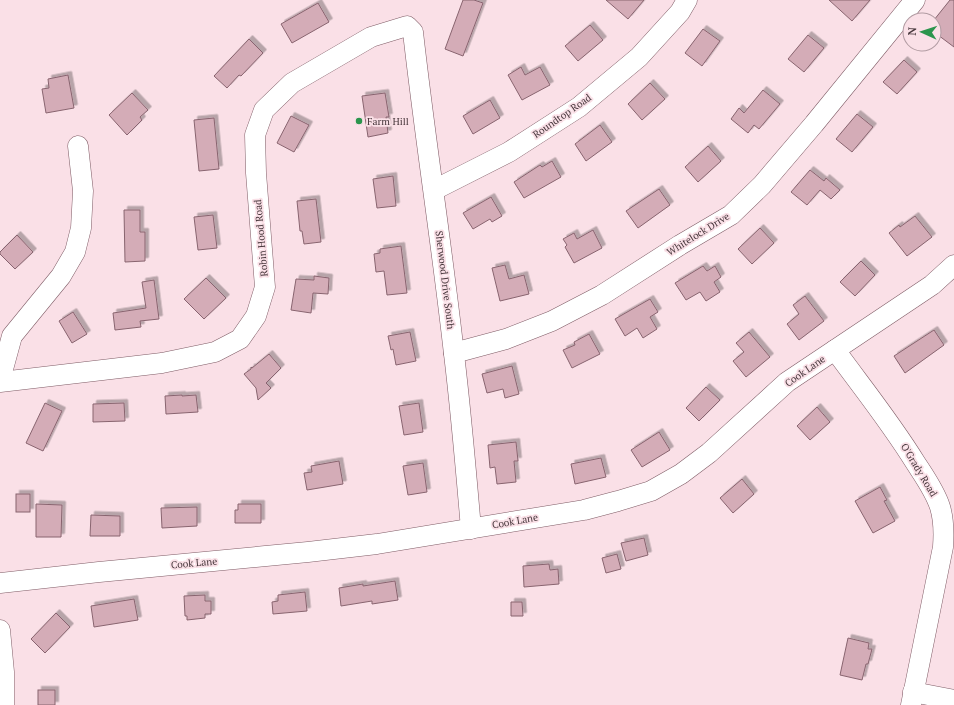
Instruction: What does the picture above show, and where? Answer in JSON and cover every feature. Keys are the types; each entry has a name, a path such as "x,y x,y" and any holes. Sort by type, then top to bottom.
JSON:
{"street":[{"name":"Roundtop Road","path":"434,190 509,152 579,107 639,57 680,12 688,0"},
{"name":"Whitelock Drive","path":"454,353 506,339 552,321 602,295 680,245 731,215 762,185 915,0"},
{"name":"Robin Hood Road","path":"0,381 162,363 215,352 240,339 256,316 265,287 256,173 255,135 264,110 292,83 371,37 407,26 413,32"},
{"name":"Sherwood Drive South","path":"413,32 454,353 471,529"},
{"path":"0,381 12,336 61,276 75,252 81,228 83,192 78,146"},
{"name":"Cook Lane","path":"0,583 106,571 335,549 471,529 584,510 618,502 651,491 681,474 704,457 736,430 787,382 932,285 954,265"},
{"name":"O'Grady Road","path":"835,350 900,438 933,490 940,508 943,527 943,547 912,699"},
{"path":"0,630 4,672 4,705"},
{"path":"912,699 954,700"}],"building":[{"path":"463,0 474,0 483,3 463,56 445,49"},
{"path":"606,0 644,0 628,19"},
{"path":"829,0 870,0 852,21"},
{"path":"950,0 954,0 954,47 942,38 942,12 940,12"},
{"path":"318,3 329,22 292,43 281,24"},
{"path":"590,25 603,40 578,61 565,46"},
{"path":"703,29 720,41 702,66 685,53"},
{"path":"808,35 824,48 804,72 788,59"},
{"path":"249,39 263,53 227,88 214,76"},
{"path":"904,60 917,72 897,94 883,82"},
{"path":"521,67 525,75 540,67 550,85 522,100 508,75"},
{"path":"68,75 74,108 46,113 42,89 49,88 48,79"},
{"path":"650,83 665,99 642,120 628,104"},
{"path":"763,90 780,104 759,129 754,125 748,133 731,119 739,108 744,113"},
{"path":"132,93 148,110 140,117 142,120 127,135 109,115"},
{"path":"385,93 389,117 386,117 388,133 368,137 362,96"},
{"path":"490,100 500,118 473,134 463,116"},
{"path":"857,114 873,127 852,152 836,139"},
{"path":"291,116 309,125 294,152 277,143"},
{"path":"214,118 219,169 199,171 194,120"},
{"path":"600,125 612,142 586,161 575,144"},
{"path":"708,146 721,161 698,182 685,167"},
{"path":"552,161 561,177 524,198 514,182 540,165 542,167"},
{"path":"810,170 824,181 826,178 840,190 831,199 820,190 807,205 791,192"},
{"path":"393,176 396,206 377,208 373,179"},
{"path":"659,189 670,205 638,228 626,211"},
{"path":"491,197 502,216 492,222 490,219 473,229 463,213"},
{"path":"316,199 321,242 304,244 302,231 300,231 297,201"},
{"path":"124,210 140,210 140,232 145,232 145,261 125,262"},
{"path":"213,215 217,248 198,250 194,217"},
{"path":"915,216 932,237 907,256 889,233 899,225 900,227"},
{"path":"760,228 774,243 752,264 738,249"},
{"path":"593,230 602,248 574,263 565,247 567,245 563,239 574,233 577,239"},
{"path":"17,235 33,252 15,269 0,254 0,252"},
{"path":"401,246 407,293 387,295 384,271 376,272 374,254 380,253 380,249"},
{"path":"861,261 875,275 855,296 840,282"},
{"path":"505,265 509,279 524,275 529,294 500,301 492,268"},
{"path":"703,266 707,271 715,266 721,277 714,282 720,292 706,301 700,292 686,300 675,283"},
{"path":"314,276 329,278 328,294 313,293 311,313 291,310 296,279 314,280"},
{"path":"206,278 226,298 204,319 184,299"},
{"path":"154,280 159,319 140,321 141,327 115,330 113,313 146,308 142,282"},
{"path":"805,296 824,321 799,340 787,324 799,314 793,305"},
{"path":"650,299 658,312 650,317 657,329 643,338 637,328 625,336 615,319"},
{"path":"73,312 87,334 72,343 59,321"},
{"path":"934,330 944,345 905,373 894,356"},
{"path":"410,332 416,361 396,365 393,349 391,350 388,336"},
{"path":"749,332 770,357 746,377 733,361 744,352 736,343"},
{"path":"589,334 600,354 572,368 563,350 575,345 574,342"},
{"path":"269,354 281,368 266,383 271,388 258,400 256,388 244,374"},
{"path":"512,366 519,394 505,398 503,389 487,393 482,374"},
{"path":"706,387 720,400 699,421 686,408"},
{"path":"196,395 198,412 166,414 165,396"},
{"path":"45,403 62,411 43,451 26,443"},
{"path":"124,403 125,421 93,422 93,404"},
{"path":"419,403 423,432 404,435 399,406"},
{"path":"817,407 830,422 810,440 797,426"},
{"path":"659,432 670,450 642,467 631,450"},
{"path":"516,442 518,461 514,461 516,482 497,484 495,467 490,468 488,445"},
{"path":"601,458 606,477 575,484 571,464"},
{"path":"339,461 343,484 307,490 304,473 312,472 311,466"},
{"path":"423,463 427,492 408,495 403,466"},
{"path":"742,479 754,494 733,513 720,498"},
{"path":"880,487 887,500 884,501 895,521 873,533 855,501"},
{"path":"16,494 30,494 30,512 16,512"},
{"path":"36,504 62,505 61,537 36,537"},
{"path":"238,504 261,504 261,523 235,523 235,510 238,510"},
{"path":"197,507 197,526 162,528 161,508"},
{"path":"91,515 120,516 120,536 90,536"},
{"path":"644,538 648,555 626,561 621,543"},
{"path":"617,554 621,569 606,573 602,558"},
{"path":"549,564 550,570 558,569 559,584 524,587 523,566"},
{"path":"395,581 398,600 372,604 372,601 341,606 339,588"},
{"path":"305,592 307,611 273,614 272,602 278,601 278,595"},
{"path":"205,595 205,601 211,601 211,614 205,614 205,618 187,620 187,616 185,616 184,596"},
{"path":"134,599 138,620 94,627 91,606"},
{"path":"511,602 522,602 523,616 511,616"},
{"path":"56,613 70,627 45,653 31,639"},
{"path":"848,638 869,643 868,649 872,649 862,680 840,675"},
{"path":"38,690 55,690 55,705 38,705"}],"place":[{"name":"Farm Hill","path":"359,121"}]}
